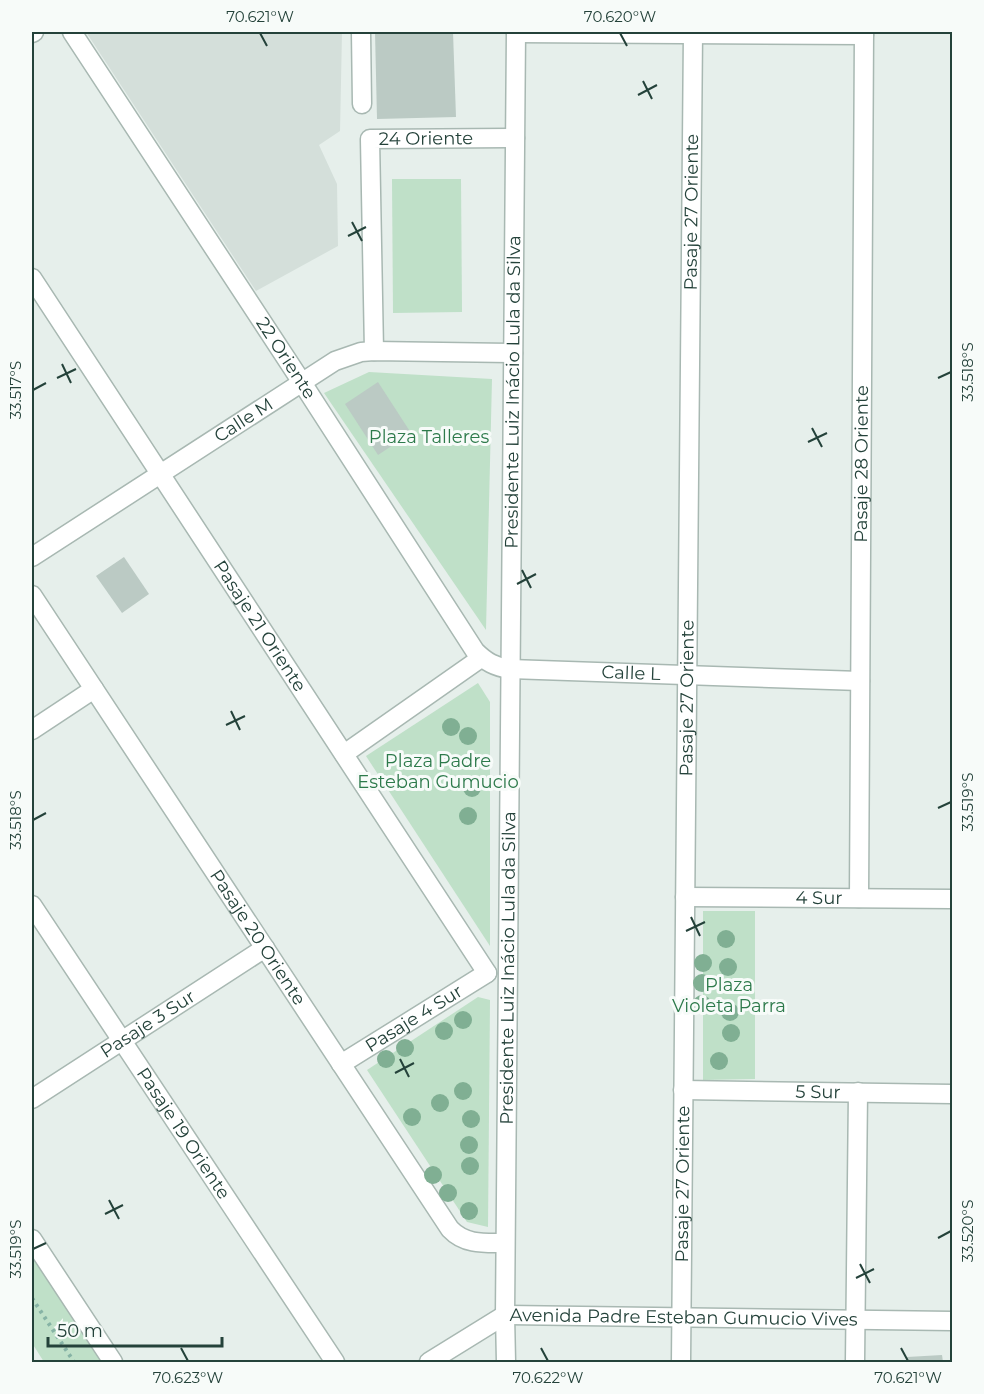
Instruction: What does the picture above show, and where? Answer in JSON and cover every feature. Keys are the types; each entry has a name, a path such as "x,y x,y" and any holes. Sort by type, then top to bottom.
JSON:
{"street":[{"name":"22 Oriente","path":"72,32 475,651 482,658"},
{"path":"361,32 362,104"},
{"path":"516,32 864,33"},
{"name":"Presidente Luiz Inácio Lula da Silva","path":"506,1362 507,973 516,32"},
{"name":"Pasaje 27 Oriente","path":"681,1362 693,33"},
{"name":"Pasaje 28 Oriente","path":"859,898 864,33"},
{"name":"24 Oriente","path":"374,351 370,139 515,138"},
{"name":"Pasaje 21 Oriente","path":"32,278 487,973"},
{"name":"Calle M","path":"32,557 335,361 374,351 513,352"},
{"name":"Pasaje 20 Oriente","path":"32,595 450,1229 456,1235 469,1241 505,1243"},
{"path":"344,754 482,658 498,667 510,669"},
{"name":"Calle L","path":"510,669 860,681"},
{"path":"32,730 94,689"},
{"name":"4 Sur","path":"685,897 952,899"},
{"name":"Pasaje 19 Oriente","path":"32,905 335,1362"},
{"name":"Pasaje 3 Sur","path":"32,1099 265,948"},
{"path":"487,973 507,973"},
{"name":"Pasaje 4 Sur","path":"341,1064 487,973"},
{"name":"5 Sur","path":"683,1090 952,1094"},
{"path":"855,1362 858,1092"},
{"path":"32,1239 113,1362"},
{"name":"Avenida Padre Esteban Gumucio Vives","path":"429,1362 505,1315 952,1321"}],"path":[{"path":"32,1298 74,1362"}],"shaded area":[{"path":"86,32 342,32 340,131 319,145 337,184 338,246 256,291"}],"green space":[{"path":"392,179 461,179 462,312 393,313"},
{"name":"Plaza Talleres","path":"369,372 492,379 486,630 324,393"},
{"name":"Plaza Padre Esteban Gumucio","path":"478,683 490,702 490,946 366,756"},
{"name":"Plaza Violeta Parra","path":"703,911 755,911 755,1079 703,1080"},
{"path":"478,997 490,1000 488,1227 467,1222 367,1070"},
{"path":"32,1253 105,1362 44,1362 32,1343"}],"building":[{"path":"375,32 453,32 456,117 377,119"},
{"path":"378,382 411,433 378,455 345,404"},
{"path":"124,557 149,594 122,613 96,576"},
{"path":"942,1355 943,1362 907,1362 907,1357"}]}
